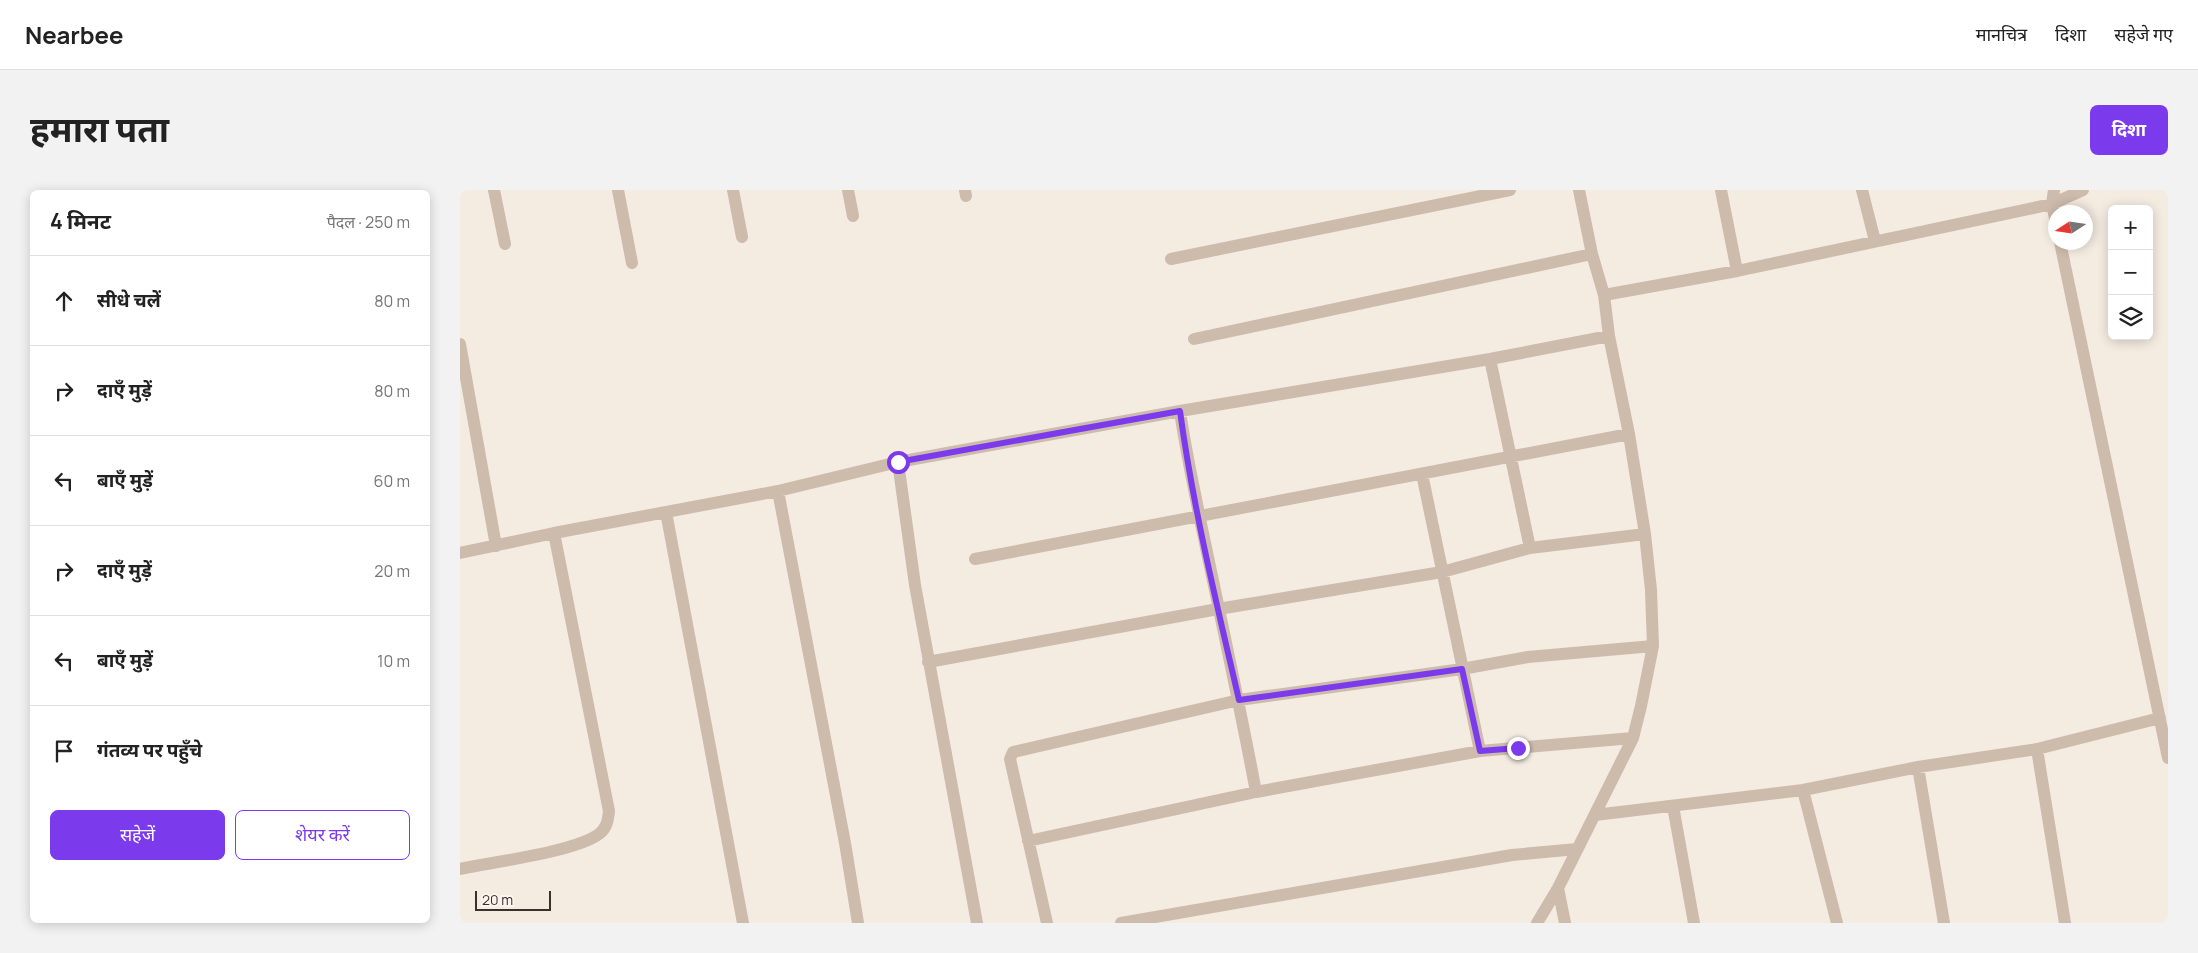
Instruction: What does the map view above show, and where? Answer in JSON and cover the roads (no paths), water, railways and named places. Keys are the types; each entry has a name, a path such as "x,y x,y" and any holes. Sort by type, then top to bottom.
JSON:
{"street":[{"path":"494,190 505,244"},
{"path":"618,190 632,263"},
{"path":"733,190 742,237"},
{"path":"848,190 853,216"},
{"path":"1171,260 1510,190"},
{"path":"1537,923 1558,888 1632,738 1642,706 1653,646 1645,534 1629,434 1609,336 1604,295 1592,254 1579,190"},
{"path":"1721,190 1738,272"},
{"path":"1862,190 1875,241"},
{"path":"2052,204 2054,190"},
{"path":"1604,295 1738,272 2052,204 2084,190"},
{"path":"2062,250 2168,758"},
{"path":"1194,339 1592,254"},
{"path":"460,554 554,533 778,490 898,462 1180,411 1490,359 1609,336"},
{"path":"460,344 496,546"},
{"path":"1490,359 1530,548"},
{"path":"1180,411 1187,461 1239,700 1256,792"},
{"path":"975,558 1200,517 1629,434"},
{"path":"898,462 928,662 976,923"},
{"path":"1422,474 1480,751"},
{"path":"778,490 846,843 858,923"},
{"path":"666,512 743,923"},
{"path":"460,869 568,847 599,834 607,824 610,810 554,533"},
{"path":"928,662 1218,609 1442,572 1530,548 1645,534"},
{"path":"1047,923 1010,759 1013,752 1239,700 1462,669 1528,657 1653,646"},
{"path":"1595,815 1803,790 1918,767 2037,749 2160,718"},
{"path":"1028,841 1256,792 1480,751 1632,738"},
{"path":"2037,749 2065,923"},
{"path":"1918,767 1944,923"},
{"path":"1803,790 1837,923"},
{"path":"1673,806 1694,923"},
{"path":"1121,923 1512,855 1577,849"},
{"path":"1558,888 1565,923"}]}
